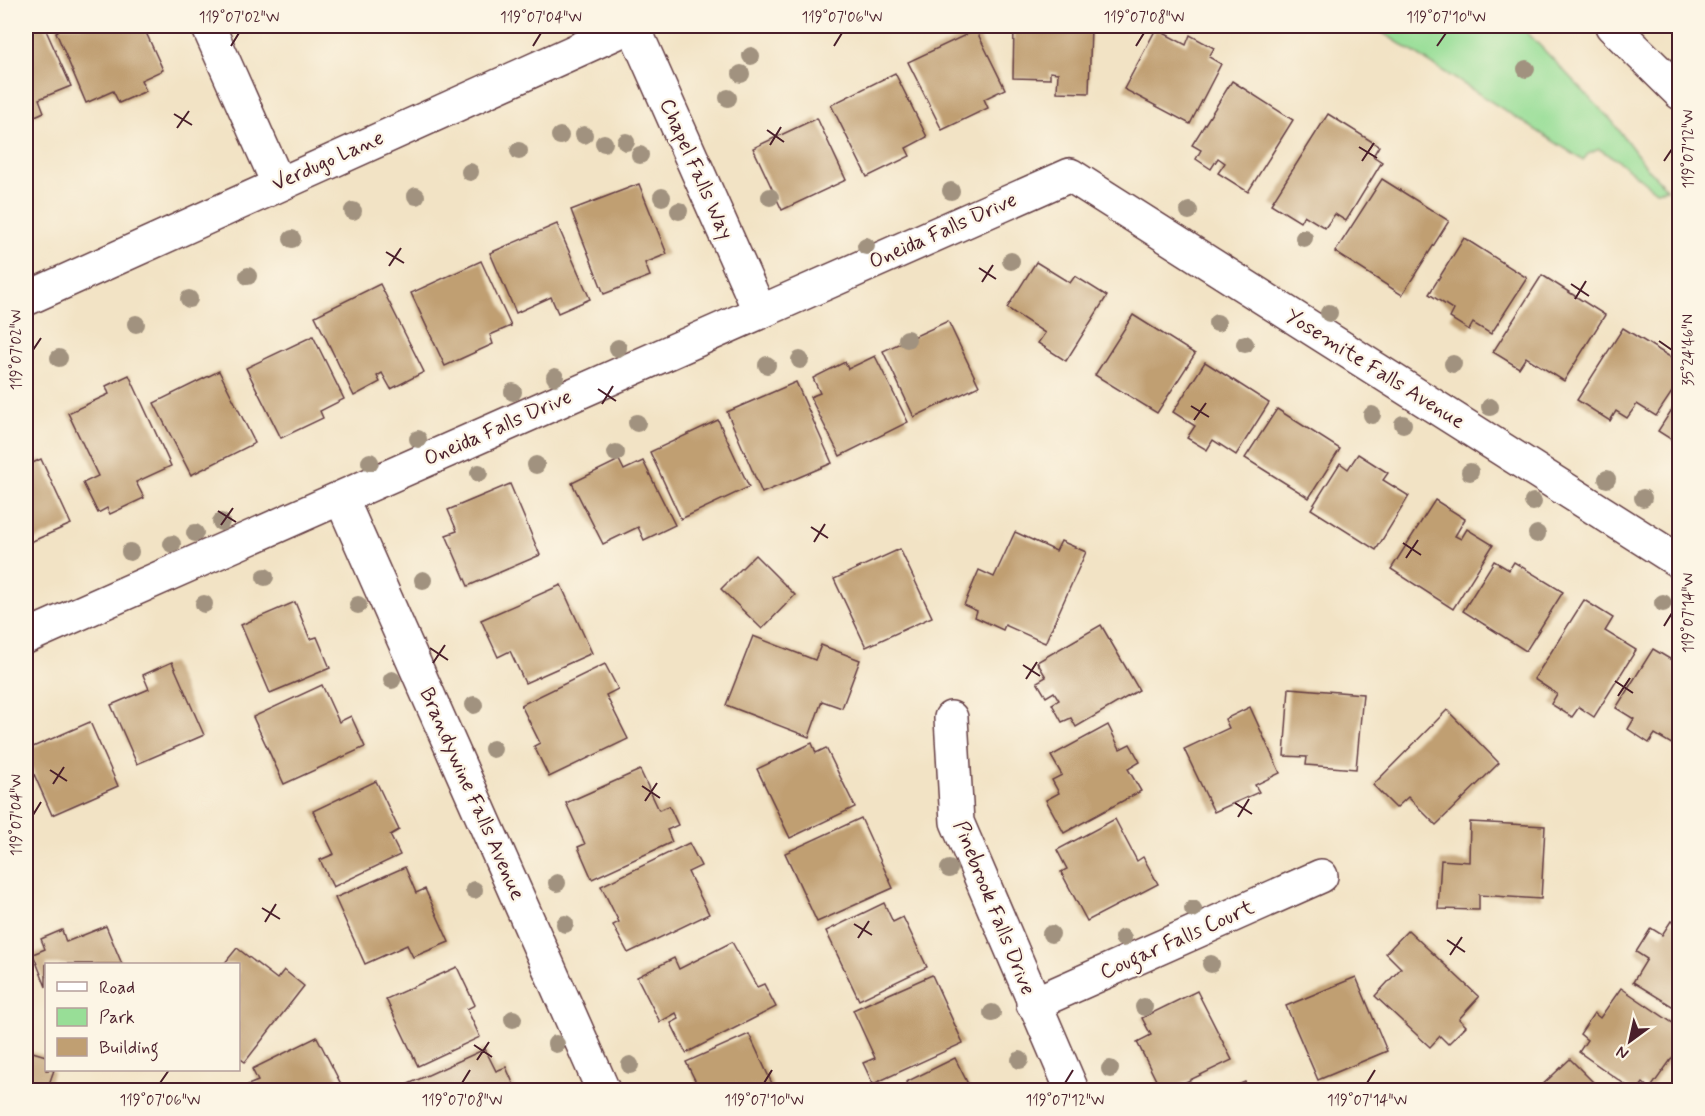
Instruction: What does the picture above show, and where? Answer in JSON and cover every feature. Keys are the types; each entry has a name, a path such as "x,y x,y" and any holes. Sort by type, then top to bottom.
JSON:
{"street":[{"path":"208,26 278,183"},
{"name":"Verdugo Lane","path":"26,299 278,183 632,26"},
{"name":"Chapel Falls Way","path":"632,26 760,312"},
{"path":"1612,26 1680,93"},
{"name":"Oneida Falls Drive","path":"26,637 1070,175"},
{"name":"Yosemite Falls Avenue","path":"1070,175 1680,562"},
{"name":"Brandywine Falls Avenue","path":"341,498 603,1090"},
{"name":"Pinebrook Falls Drive","path":"951,718 957,822 1033,1004 1072,1090"},
{"name":"Cougar Falls Court","path":"1033,1004 1321,876"}],"green space":[{"path":"1372,26 1521,26 1612,121 1647,168 1667,189 1656,191 1616,159 1599,149 1588,154 1583,160"}],"building":[{"path":"26,26 44,26 71,86 39,99 44,112 26,120"},
{"path":"56,26 143,26 163,70 141,80 146,91 119,103 113,91 86,103 56,32 58,31"},
{"path":"1014,26 1091,26 1089,93 1057,92 1058,73 1050,72 1050,79 1013,78"},
{"path":"1156,29 1186,45 1190,35 1214,48 1209,57 1221,64 1190,124 1124,89"},
{"path":"976,30 1005,89 984,99 988,108 942,130 908,62"},
{"path":"895,73 927,137 906,148 910,156 867,177 831,105"},
{"path":"1232,81 1293,120 1248,192 1218,173 1225,163 1218,158 1211,169 1196,159 1201,150 1192,145"},
{"path":"1328,114 1379,146 1373,156 1382,162 1346,221 1335,214 1325,228 1304,215 1300,222 1271,204"},
{"path":"817,118 846,180 782,210 753,148"},
{"path":"1382,179 1449,221 1402,295 1335,252"},
{"path":"639,184 667,254 645,263 650,276 604,294 571,210"},
{"path":"557,224 590,299 558,313 551,297 516,313 490,253"},
{"path":"1464,238 1527,278 1491,334 1473,323 1469,330 1450,318 1454,310 1429,294"},
{"path":"481,261 511,326 490,335 493,344 445,366 411,293"},
{"path":"1036,262 1070,283 1075,276 1107,296 1066,361 1038,343 1045,333 1007,308"},
{"path":"1542,275 1605,315 1564,381 1526,357 1519,368 1493,352"},
{"path":"380,284 424,372 391,389 382,373 377,376 380,382 354,396 315,316"},
{"path":"1133,315 1195,354 1157,413 1095,375"},
{"path":"948,321 979,386 914,417 883,351"},
{"path":"1623,328 1680,363 1680,380 1656,416 1637,404 1627,418 1616,411 1610,421 1577,400"},
{"path":"313,336 344,399 320,411 323,418 281,438 246,368"},
{"path":"875,356 908,422 840,456 810,397 820,393 813,378 845,362 848,369"},
{"path":"1205,362 1269,403 1236,455 1213,440 1207,450 1187,438 1195,426 1173,412"},
{"path":"219,371 255,443 191,475 154,403"},
{"path":"129,375 171,466 136,482 144,498 110,514 107,508 98,513 83,483 98,476 68,413 109,394 106,386"},
{"path":"796,382 832,463 762,493 727,412"},
{"path":"1680,397 1680,445 1658,431"},
{"path":"1277,409 1340,449 1309,498 1245,458"},
{"path":"718,420 749,487 681,519 650,452"},
{"path":"1358,454 1388,473 1383,480 1409,496 1376,550 1311,509 1340,463 1348,469"},
{"path":"41,459 71,524 26,544 26,466"},
{"path":"619,460 624,470 643,461 675,525 644,540 638,527 603,544 572,483"},
{"path":"510,484 540,555 468,586 446,535 457,531 448,510"},
{"path":"1435,500 1465,519 1455,536 1461,539 1467,529 1493,545 1453,609 1391,569"},
{"path":"1015,532 1056,551 1061,541 1086,552 1045,643 1005,625 1003,630 975,617 977,611 964,605 979,570 994,577"},
{"path":"900,549 932,617 866,647 834,579"},
{"path":"755,555 795,595 762,629 721,589"},
{"path":"1494,561 1509,570 1514,562 1563,592 1526,651 1463,611"},
{"path":"561,585 592,653 525,683 510,651 498,657 481,620"},
{"path":"1584,600 1613,618 1605,631 1636,650 1594,717 1579,707 1572,717 1551,704 1557,694 1534,679"},
{"path":"295,602 310,639 317,637 330,668 270,693 241,625"},
{"path":"1101,625 1139,690 1076,727 1071,718 1062,722 1052,704 1059,700 1054,692 1046,697 1037,682 1046,677 1037,662"},
{"path":"753,636 815,660 821,645 860,660 842,708 822,701 809,737 726,705"},
{"path":"1653,649 1680,665 1680,749 1655,734 1649,743 1628,729 1634,719 1616,708"},
{"path":"172,662 204,735 137,764 111,705 149,689 143,675"},
{"path":"605,664 618,689 606,695 628,739 549,777 534,746 540,743 521,705"},
{"path":"322,685 339,722 351,716 365,747 284,784 253,717"},
{"path":"1289,688 1363,694 1356,769 1306,765 1307,757 1284,756"},
{"path":"1250,707 1280,773 1255,785 1259,792 1214,812 1184,749 1229,728 1225,719"},
{"path":"1447,710 1499,763 1436,825 1408,797 1396,808 1373,785"},
{"path":"90,722 118,786 52,815 26,756 26,750"},
{"path":"1108,725 1120,749 1130,744 1140,762 1128,769 1141,791 1064,833 1046,800 1059,793 1052,780 1062,775 1051,756"},
{"path":"812,743 816,753 826,748 855,807 790,838 757,769"},
{"path":"640,770 659,810 669,806 678,825 667,830 672,842 592,879 578,847 585,844 566,803"},
{"path":"376,781 399,830 390,835 400,855 333,887 320,860 334,854 313,811"},
{"path":"861,818 893,888 817,922 785,853"},
{"path":"1115,819 1137,861 1143,857 1158,884 1087,921 1061,872 1067,869 1057,850"},
{"path":"1470,822 1545,826 1541,899 1479,895 1479,910 1438,909 1441,860 1469,862"},
{"path":"689,843 701,866 688,872 709,914 628,953 613,925 619,922 601,886"},
{"path":"405,867 416,893 425,889 449,942 413,957 407,945 365,964 335,898"},
{"path":"884,903 893,922 903,917 927,967 859,1000 826,931"},
{"path":"1671,921 1680,926 1680,1011 1633,982 1647,959 1636,952 1651,928 1662,935"},
{"path":"106,926 122,963 45,963 45,984 33,954 45,949 41,939 62,930 66,942"},
{"path":"1408,930 1479,997 1459,1019 1466,1026 1448,1044 1440,1036 1430,1047 1375,996 1401,968 1386,953"},
{"path":"732,942 757,987 764,984 776,1007 686,1053 671,1023 679,1019 676,1013 660,1022 637,977 674,958 679,969"},
{"path":"237,948 277,979 284,970 304,986 245,1062 240,1058 240,963 225,963"},
{"path":"457,967 475,1005 467,1009 480,1037 418,1066 386,999"},
{"path":"932,975 963,1043 873,1084 863,1063 875,1058 853,1010"},
{"path":"1356,977 1387,1051 1318,1080 1286,1006"},
{"path":"1621,988 1680,1028 1680,1047 1650,1089 1643,1083 1638,1090 1633,1090 1579,1052 1587,1040 1580,1034 1594,1013 1600,1018"},
{"path":"1197,991 1232,1060 1169,1090 1161,1090 1137,1042 1151,1035 1142,1018"},
{"path":"749,1034 775,1090 690,1090 689,1087 697,1084 686,1062"},
{"path":"317,1037 344,1090 250,1090 248,1085 258,1081 252,1069"},
{"path":"485,1049 496,1071 506,1067 516,1090 407,1090 404,1086"},
{"path":"26,1050 45,1056 45,1071 54,1071 47,1090 26,1088"},
{"path":"955,1058 971,1090 910,1090 906,1082"},
{"path":"1570,1059 1601,1090 1537,1090"},
{"path":"1245,1082 1249,1090 1226,1090"}]}
